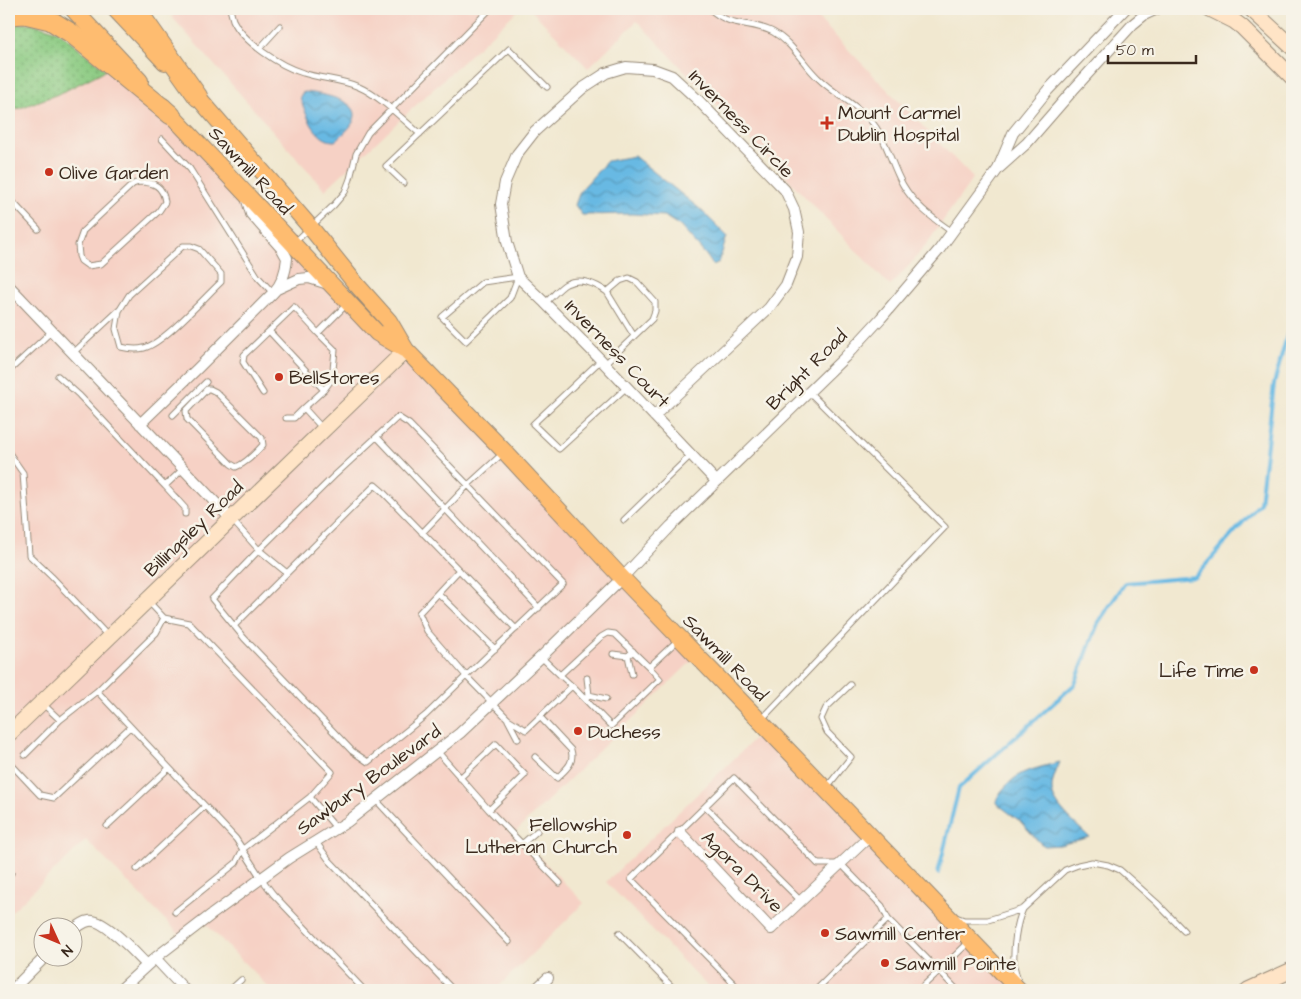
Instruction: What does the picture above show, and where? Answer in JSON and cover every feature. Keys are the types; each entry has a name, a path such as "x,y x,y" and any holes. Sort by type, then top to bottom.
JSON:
{"highway":[{"path":"136,9 198,97"},
{"path":"9,15 25,14 50,20 71,33 171,115"}],"main road":[{"name":"Sawmill Road","path":"73,9 376,333 406,350"},
{"name":"Sawmill Road","path":"115,9 198,97 356,284 390,321 406,350 825,790 1020,990"}],"street":[{"name":"Bright Road","path":"998,169 1013,133 1047,91 1125,9"},
{"name":"Bright Road","path":"622,578 716,481 845,357 887,312 939,250 998,169 1027,143 1133,24 1144,15 1157,9"},
{"path":"1210,9 1242,27 1292,77"},
{"path":"1251,9 1292,47"},
{"name":"Inverness Circle","path":"518,278 507,242 501,204 505,182 517,154 535,132 583,88 606,73 626,67 653,69 672,76 720,122 785,190 794,209 799,232 798,257 786,285 769,308 654,416"},
{"path":"140,424 275,291 284,276 287,258 282,249 251,214 244,191"},
{"path":"275,291 300,279 309,278 331,284"},
{"name":"Inverness Court","path":"518,278 603,362 716,481"},
{"path":"9,286 230,519"},
{"name":"Billingsley Road","path":"9,734 406,350"},
{"name":"Sawbury Boulevard","path":"120,990 155,958 261,878 347,822 437,751 492,703 622,578"},
{"name":"Agora Drive","path":"680,832 772,929 870,836"},
{"path":"82,924 98,921 134,951 147,966"},
{"path":"155,958 185,990"},
{"path":"12,990 36,966"},
{"path":"1248,990 1292,970"},
{"path":"535,990 548,978"}],"lane":[{"path":"230,9 233,20 245,37 279,62 302,73 334,79 371,93 420,134"},
{"path":"293,244 345,192 356,154 363,140 490,9"},
{"path":"710,9 725,20 774,32 791,45 816,77 864,113 874,124 885,140 897,172 910,197 922,209 952,232"},
{"path":"260,48 280,26"},
{"path":"404,183 386,166 509,49 547,87"},
{"path":"162,139 190,168 258,277 275,291"},
{"path":"150,182 159,187 164,194 165,202 159,211 101,264 88,266 81,261 79,256 78,245 84,231 133,184 150,182"},
{"path":"9,198 38,229"},
{"path":"73,354 119,311 129,295 183,246 199,249 221,274 221,282 164,338 146,348 133,350 121,346 116,329 119,311"},
{"path":"518,278 510,298 466,341 442,317 483,282 518,278"},
{"path":"607,292 620,281 630,278 638,282 655,302 655,311 652,319 533,424 559,449 627,387"},
{"path":"545,303 565,284 576,281 598,286 607,292 634,336"},
{"path":"318,333 348,303"},
{"path":"263,393 242,362 244,355 294,308 335,350 332,379 324,390 294,418 286,418"},
{"path":"269,330 324,390"},
{"path":"9,372 52,331"},
{"path":"58,376 79,395 165,486 184,508 185,514"},
{"path":"173,415 206,382"},
{"path":"180,407 186,412 187,418 236,467 252,456 263,445 262,438 216,392 210,389 186,412"},
{"path":"759,721 945,527 809,391"},
{"path":"304,408 324,429"},
{"path":"398,417 410,424 564,584 426,715 368,762 352,750 244,638 212,600 258,550 377,437 398,417"},
{"path":"377,437 539,608"},
{"path":"422,533 468,485 505,452"},
{"path":"9,453 23,473 29,555 52,576 109,637"},
{"path":"624,520 691,454"},
{"path":"165,486 183,469"},
{"path":"234,626 374,486 382,491 516,630"},
{"path":"230,519 258,550 287,573"},
{"path":"459,570 419,614 427,631 492,703 508,719 526,730 572,686"},
{"path":"438,593 495,649"},
{"path":"148,600 164,618 189,623 332,772 310,797 243,849 236,863 175,912"},
{"path":"25,755 60,720 97,691 156,633 164,618"},
{"path":"541,657 560,676 587,697 611,726 660,679 615,634 608,633 601,637 560,676"},
{"path":"649,667 680,638"},
{"path":"613,654 628,656 633,652"},
{"path":"628,656 632,674"},
{"path":"587,678 587,697"},
{"path":"825,790 851,757 827,732 821,719 826,708 850,685"},
{"path":"97,691 236,839 273,894 364,990"},
{"path":"587,697 606,699"},
{"path":"42,703 60,720"},
{"path":"535,757 557,778 569,766 572,760 571,750 540,717"},
{"path":"508,719 518,740"},
{"path":"9,762 40,795 54,798 130,726"},
{"path":"460,778 496,744 525,775 489,810"},
{"path":"437,751 489,810 560,883"},
{"path":"107,826 169,768"},
{"path":"740,990 632,879 734,778 818,864 840,864 882,906 888,919 957,990"},
{"path":"310,797 336,828"},
{"path":"376,799 509,942"},
{"path":"137,869 205,806"},
{"path":"706,807 801,901"},
{"path":"522,844 537,831"},
{"path":"316,842 329,860 453,990"},
{"path":"1020,990 1014,965 1015,940 1020,914 1065,870 1078,865 1092,862 1108,865 1120,870 1184,930"},
{"path":"946,914 964,920 988,920 1023,909"},
{"path":"816,990 888,919"},
{"path":"619,933 675,990"},
{"path":"919,990 971,940"},
{"path":"230,990 241,980"}],"shaded area":[{"path":"177,9 519,9 325,190 172,17"},
{"name":"Mount Carmel Dublin Hospital","path":"530,9 809,9 973,178 928,242 890,286 637,21 588,68"},
{"path":"106,70 171,115 244,191 406,350 697,656 515,832 584,903 495,990 271,990 204,922 183,938 86,840 9,914 9,112 61,93"},
{"path":"766,728 1019,990 711,990 606,882"}],"green space":[{"path":"31,23 58,31 106,70 61,93 9,112 9,25"}],"water":[{"path":"305,92 335,98 350,105 354,110 354,120 347,130 335,141 322,137 312,125 300,97"},
{"path":"634,156 700,209 727,236 719,262 713,265 680,226 664,216 632,214 582,215 575,205 580,191 607,161"},
{"path":"1060,762 1053,781 1053,794 1060,808 1089,837 1060,845 1045,846 1020,821 996,803 999,794 1012,780 1021,774"}],"waterway":[{"path":"938,873 959,788 1075,684 1098,623 1125,583 1195,577 1260,503 1274,384 1292,317"}],"place":[{"name":"Mount Carmel Dublin Hospital","path":"827,123"},
{"name":"Olive Garden","path":"49,172"},
{"name":"BellStores","path":"279,377"},
{"name":"Life Time","path":"1254,670"},
{"name":"Duchess","path":"578,731"},
{"name":"Fellowship Lutheran Church","path":"627,835"},
{"name":"Sawmill Center","path":"825,933"},
{"name":"Sawmill Pointe","path":"885,963"}]}
